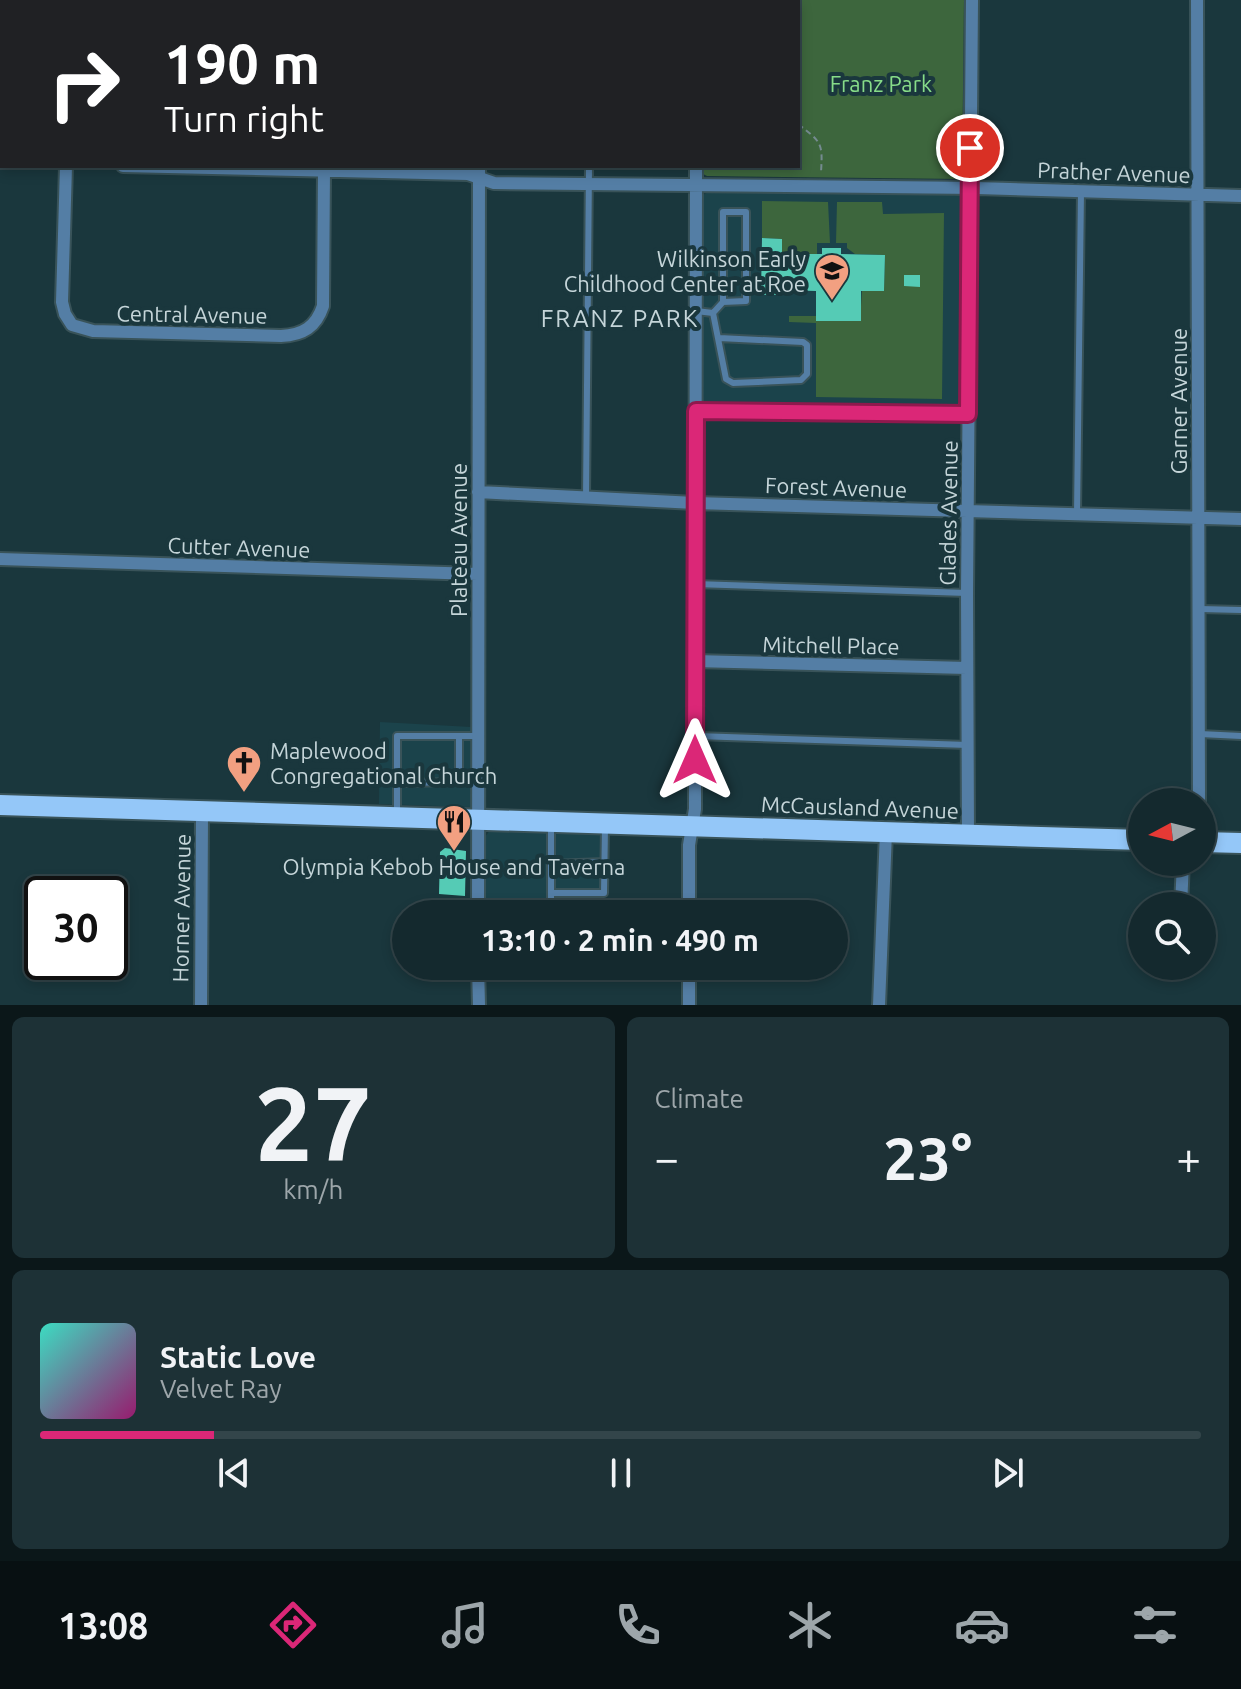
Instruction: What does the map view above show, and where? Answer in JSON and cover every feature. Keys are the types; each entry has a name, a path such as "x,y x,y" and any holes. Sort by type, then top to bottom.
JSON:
{"main road":[{"name":"McCausland Avenue","path":"0,805 1128,840"},
{"path":"1216,842 1241,843"}],"street":[{"name":"Glades Avenue","path":"968,835 972,0"},
{"name":"Garner Avenue","path":"1197,0 1199,788"},
{"name":"Central Avenue","path":"66,168 62,302 72,325 81,330 281,336 302,333 319,317 323,306 324,170"},
{"name":"Prather Avenue","path":"224,168 479,172 494,183 970,188 1241,196"},
{"path":"689,900 689,845 695,809 696,168"},
{"name":"Plateau Avenue","path":"478,900 479,172"},
{"name":"Forest Avenue","path":"478,492 696,503 1241,519"},
{"name":"Cutter Avenue","path":"0,559 477,574"},
{"name":"Mitchell Place","path":"694,661 967,668"},
{"name":"Horner Avenue","path":"201,1005 202,812"},
{"path":"879,1005 886,832"},
{"path":"478,980 479,1005"},
{"path":"689,980 689,1005"}],"lane":[{"path":"586,499 589,168"},
{"path":"1077,514 1081,191"},
{"path":"713,313 723,302 723,212 746,212 746,301 723,302"},
{"path":"696,311 713,313"},
{"path":"713,313 726,379 733,383 801,380 807,374 807,345 803,342 719,338"},
{"path":"696,411 968,414"},
{"path":"695,584 967,593"},
{"path":"1200,609 1241,610"},
{"path":"1200,734 1241,736"},
{"path":"397,817 397,736 477,736"},
{"path":"397,783 459,782 459,736"},
{"path":"694,736 968,745"},
{"path":"551,821 551,900"},
{"path":"551,893 604,893 605,823"},
{"path":"551,864 605,862"}],"path":[{"path":"800,126 822,147 821,172"}],"shaded area":[{"name":"Wilkinson Early Childhood Center at Roe","path":"708,192 961,195 961,409 703,406 703,195"},
{"path":"380,722 471,727 470,807 379,804"},
{"path":"490,830 603,833 602,900 484,900 485,837"}],"green space":[{"name":"Franz Park","path":"800,0 964,0 962,179 703,174 702,168 800,168"},
{"path":"762,201 828,202 830,243 817,243 817,254 782,254 782,239 762,238"},
{"path":"837,202 882,202 883,214 944,213 942,399 816,397 816,323 789,322 789,316 816,316 817,321 860,321 862,291 884,291 885,255 855,254 847,248 847,243 836,243"}],"building":[{"name":"Wilkinson Early Childhood Center at Roe","path":"762,238 782,239 782,254 822,254 822,248 841,248 841,254 885,255 884,291 861,291 861,321 816,321 816,291 782,290 782,295 761,295"},
{"path":"904,275 920,275 920,287 904,286"},
{"path":"445,848 466,851 465,896 439,894 440,852"}],"place":[{"name":"Wilkinson Early Childhood Center at Roe","path":"832,302"},
{"name":"Maplewood Congregational Church","path":"244,794"},
{"name":"Olympia Kebob House and Taverna","path":"454,853"}],"district":[{"name":"FRANZ PARK","path":"620,318"}],"route":[{"path":"695,760 696,411 968,414 970,148"}]}
